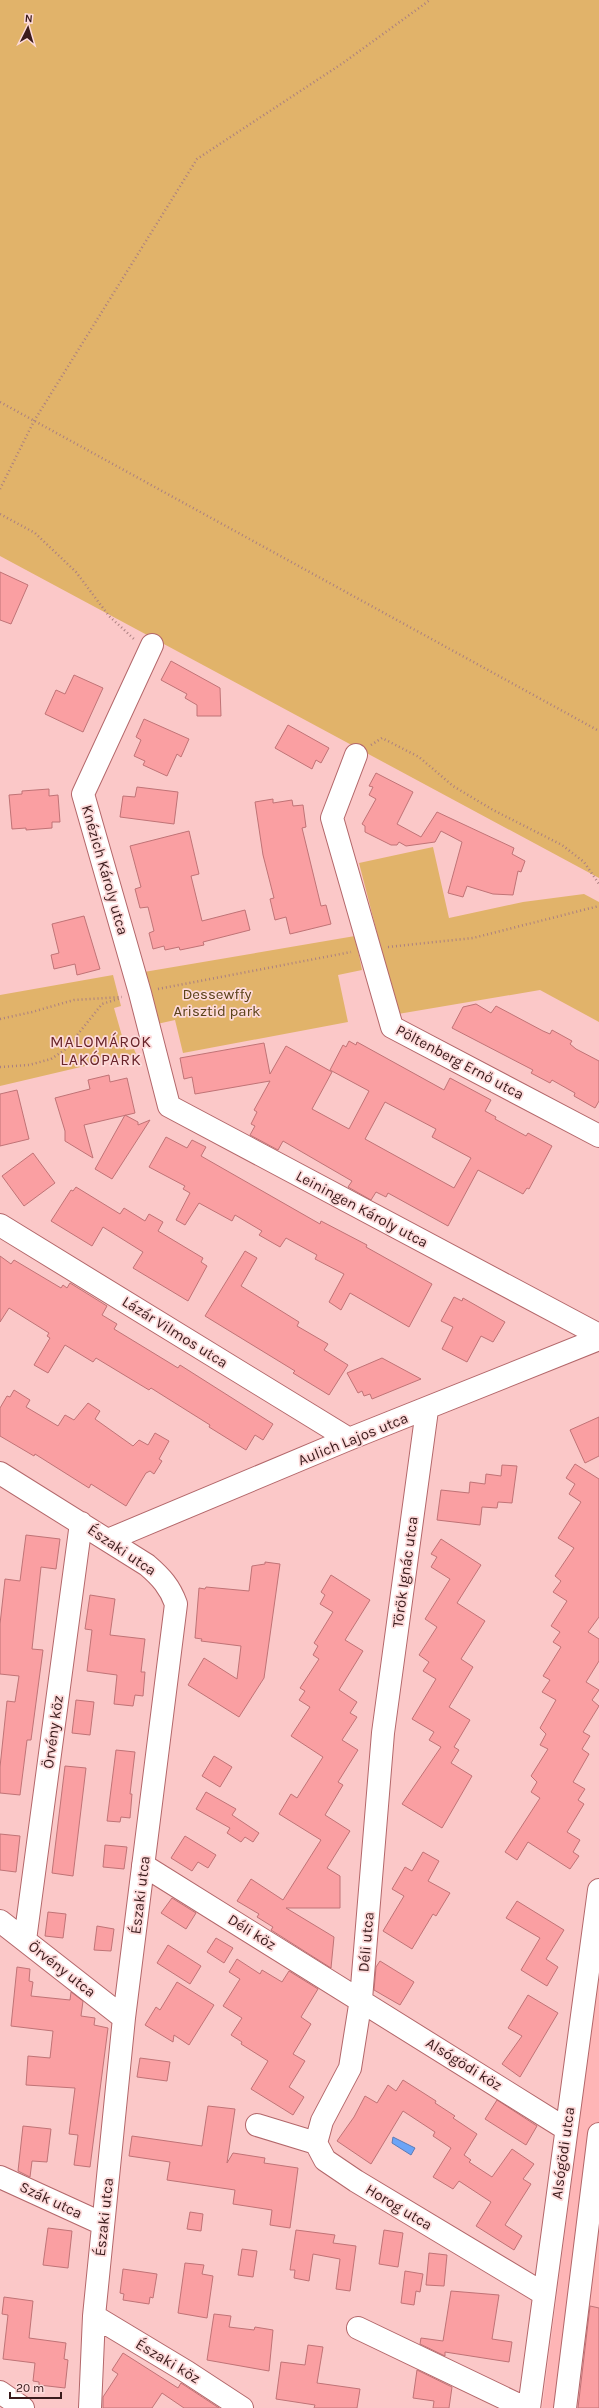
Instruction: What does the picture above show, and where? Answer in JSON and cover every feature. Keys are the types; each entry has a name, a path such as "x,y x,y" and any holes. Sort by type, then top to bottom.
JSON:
{"street":[{"name":"Knézich Károly utca","path":"150,649 83,794 156,1058"},
{"name":"Pöltenberg Ernő utca","path":"356,755 332,818 392,1027 599,1136"},
{"name":"Leiningen Károly utca","path":"156,1058 169,1106 599,1335"},
{"name":"Lázár Vilmos utca","path":"0,1225 349,1439"},
{"name":"Aulich Lajos utca","path":"108,1540 349,1439 427,1410 599,1339"},
{"name":"Török Ignác utca","path":"383,1733 427,1410"},
{"name":"Északi utca","path":"0,1473 147,1565 162,1578 172,1592 176,1604 124,2018 94,2316 90,2408"},
{"name":"Örvény köz","path":"25,1940 81,1523"},
{"name":"Déli utca","path":"316,2143 322,2121 350,2068 361,1999 383,1733"},
{"name":"Déli köz","path":"143,1865 361,1999"},
{"name":"Alsógödi utca","path":"529,2408 599,1896"},
{"name":"Örvény utca","path":"0,1921 124,2018"},
{"name":"Alsógödi köz","path":"361,1999 566,2129"},
{"path":"257,2125 316,2143"},
{"path":"565,2408 591,2276 599,2134"},
{"name":"Horog utca","path":"316,2143 325,2160 356,2181 544,2294"},
{"name":"Szák utca","path":"0,2177 103,2224"},
{"name":"Északi köz","path":"94,2316 242,2408"},
{"path":"358,2328 525,2408"},
{"path":"0,2392 23,2408"}],"path":[{"path":"0,489 34,421 197,159 343,63 430,0"},
{"path":"0,402 599,731"},
{"path":"0,514 35,533 76,572 109,616 150,649"},
{"path":"356,755 382,738 419,757 453,786 493,810 562,845 584,862 599,884"},
{"path":"0,1019 74,1000 124,997 102,1004 66,1049 51,1059 29,1065 0,1067"}],"shaded area":[{"path":"599,1965 599,2408 542,2408 595,2003"}],"green space":[{"path":"0,0 599,0 599,878 0,556"},
{"path":"433,847 449,918 523,902 584,894 599,902 599,1022 540,990 398,1014 359,863"},
{"name":"Dessewffy Arisztid park","path":"355,936 362,970 338,975 348,1022 183,1053 175,1020 157,1024 144,972"},
{"path":"113,975 121,1006 114,1008 126,1050 134,1049 136,1054 0,1086 0,995"}],"water":[{"path":"393,2137 415,2148 411,2155 392,2143"}],"building":[{"path":"0,572 28,585 11,624 0,620"},
{"path":"171,661 220,688 221,716 197,716 197,705 185,698 187,694 161,680"},
{"path":"74,675 103,688 83,732 45,714 56,690 65,694"},
{"path":"144,719 189,739 181,757 177,754 167,776 143,765 145,761 134,756 141,740 136,737"},
{"path":"288,725 329,748 321,763 316,760 312,769 275,748"},
{"path":"376,773 413,792 397,824 421,837 437,812 514,848 512,854 525,861 521,872 518,871 513,895 493,894 467,886 463,897 448,893 462,842 441,831 435,842 406,846 399,842 397,845 391,845 365,832 365,826 362,824 376,799 369,795 373,787 369,786"},
{"path":"137,787 178,792 174,824 120,817 123,796 135,797"},
{"path":"49,789 49,796 58,795 60,822 52,822 52,828 26,830 26,828 12,829 9,795 22,794 22,791"},
{"path":"273,799 273,803 292,800 293,806 303,805 306,827 302,828 321,906 326,905 331,924 290,934 286,917 275,920 270,899 274,898 263,855 255,802"},
{"path":"189,831 199,874 191,876 202,921 245,910 250,930 203,942 204,945 180,950 179,947 165,950 164,946 153,949 149,933 154,931 148,907 140,908 135,889 141,887 130,846"},
{"path":"84,916 100,969 77,975 75,964 54,969 51,955 59,953 52,924"},
{"path":"476,1004 491,1013 496,1006 550,1034 552,1030 572,1041 570,1044 576,1049 599,1061 599,1101 595,1108 574,1096 575,1093 552,1080 550,1083 531,1073 533,1070 452,1028 463,1007"},
{"path":"349,1041 356,1045 357,1042 444,1090 450,1078 491,1100 485,1111 496,1117 495,1119 526,1136 528,1133 552,1146 529,1189 527,1188 523,1194 478,1170 448,1226 388,1193 386,1197 376,1192 371,1200 348,1187 352,1181 283,1141 278,1150 250,1135 255,1126 251,1124 257,1112 254,1110 270,1081 195,1094 192,1077 184,1079 180,1058 264,1043 270,1074 286,1046 332,1072 312,1109 349,1129 369,1091 330,1070 343,1045 346,1047","holes":["385,1102 436,1129 432,1137 471,1158 454,1188 365,1139"]},
{"path":"109,1075 110,1082 127,1078 135,1113 84,1125 93,1158 65,1141 65,1131 55,1098 90,1089 88,1080"},
{"path":"17,1090 29,1139 0,1146 0,1094"},
{"path":"125,1115 138,1122 138,1125 150,1120 112,1179 95,1169"},
{"path":"166,1137 187,1148 192,1140 206,1147 201,1156 320,1224 321,1221 367,1245 366,1247 432,1284 409,1327 350,1293 341,1310 329,1302 344,1274 315,1259 317,1255 286,1238 280,1247 259,1235 262,1231 235,1215 232,1221 199,1203 185,1225 176,1220 190,1193 183,1189 185,1186 149,1167"},
{"path":"33,1153 55,1183 24,1206 2,1176"},
{"path":"76,1187 120,1214 124,1208 145,1221 149,1214 163,1222 158,1231 203,1258 201,1262 207,1266 188,1301 133,1268 143,1252 103,1227 92,1246 51,1221 71,1190 73,1191"},
{"path":"245,1251 257,1258 241,1286 299,1322 297,1326 328,1344 324,1350 348,1365 329,1395 293,1373 295,1371 205,1316"},
{"path":"0,1256 11,1264 14,1260 61,1288 63,1285 67,1288 70,1283 107,1306 102,1315 117,1324 114,1329 178,1368 180,1365 273,1424 263,1440 255,1435 246,1450 209,1427 210,1425 151,1388 149,1390 96,1358 93,1362 65,1345 48,1373 34,1365 50,1338 47,1336 49,1333 9,1308 0,1322"},
{"path":"454,1297 462,1301 463,1298 505,1322 493,1342 481,1336 467,1362 442,1349 453,1327 441,1321"},
{"path":"382,1358 421,1379 372,1399 370,1394 364,1396 362,1391 358,1393 347,1373"},
{"path":"14,1390 30,1400 26,1407 58,1426 65,1415 74,1420 88,1403 100,1411 95,1419 133,1446 139,1440 148,1445 155,1433 169,1441 159,1459 162,1461 154,1474 150,1471 146,1473 126,1506 91,1484 89,1488 35,1454 34,1456 0,1436 0,1408 7,1396 10,1397"},
{"path":"599,1417 599,1456 585,1463 570,1430"},
{"path":"575,1464 599,1479 599,1617 588,1632 599,1639 599,1661 586,1682 599,1690 592,1700 599,1706 583,1732 590,1736 582,1749 589,1754 573,1782 585,1789 578,1800 584,1804 567,1832 580,1840 573,1852 579,1856 570,1869 528,1842 517,1860 505,1852 540,1798 531,1792 537,1782 531,1776 548,1749 540,1745 546,1734 540,1728 556,1700 542,1692 550,1680 543,1676 561,1647 553,1642 560,1632 551,1626 567,1601 553,1592 561,1581 555,1576 574,1548 558,1538 581,1502 569,1494 575,1484 566,1478"},
{"path":"502,1465 517,1466 512,1503 498,1502 497,1508 482,1507 480,1525 437,1520 441,1490 469,1493 470,1482 485,1484 486,1474 501,1476"},
{"path":"26,1535 60,1539 56,1569 41,1567 32,1649 43,1650 31,1740 27,1740 20,1795 0,1793 0,1767 7,1701 15,1702 19,1676 0,1674 0,1624 5,1579 20,1581"},
{"path":"441,1539 481,1565 457,1603 485,1621 461,1659 473,1667 449,1707 470,1720 454,1747 459,1750 451,1763 472,1776 442,1828 402,1804 441,1747 429,1740 434,1732 412,1719 436,1679 423,1671 429,1662 419,1655 437,1627 425,1619 450,1579 431,1567 437,1557 431,1554"},
{"path":"265,1562 280,1564 264,1678 239,1717 188,1685 204,1658 237,1679 241,1646 201,1641 202,1639 195,1638 199,1588 205,1589 206,1587 249,1591 252,1566 265,1564"},
{"path":"331,1575 370,1600 345,1640 363,1651 339,1690 357,1702 350,1713 357,1717 342,1740 358,1750 338,1782 343,1785 325,1815 350,1831 327,1868 340,1876 340,1908 286,1908 334,1937 331,1968 271,1930 273,1927 257,1917 259,1914 237,1901 251,1879 283,1900 321,1840 279,1814 291,1794 297,1798 323,1757 291,1736 310,1707 299,1700 305,1691 300,1688 319,1659 313,1655 318,1646 314,1643 333,1612 320,1604 325,1595 321,1592"},
{"path":"90,1595 115,1599 110,1635 145,1639 141,1672 145,1672 143,1696 135,1695 133,1706 114,1704 117,1675 87,1671 92,1630 85,1629"},
{"path":"76,1700 94,1702 90,1735 72,1733"},
{"path":"116,1750 135,1752 130,1794 132,1794 130,1818 121,1817 120,1822 107,1821"},
{"path":"214,1756 232,1767 220,1787 202,1776"},
{"path":"65,1766 86,1768 73,1876 52,1873"},
{"path":"206,1792 236,1809 232,1815 259,1833 253,1842 245,1837 241,1842 227,1833 230,1828 196,1809"},
{"path":"0,1834 20,1836 16,1872 0,1870"},
{"path":"185,1836 216,1855 208,1868 198,1862 192,1871 171,1858"},
{"path":"105,1845 127,1847 124,1869 103,1867"},
{"path":"423,1852 439,1861 428,1881 450,1893 436,1916 433,1914 412,1949 383,1931 404,1896 392,1889 405,1867 412,1871"},
{"path":"172,1898 196,1913 186,1929 161,1913"},
{"path":"517,1901 564,1930 546,1959 558,1967 547,1986 521,1970 540,1938 506,1918"},
{"path":"48,1912 66,1914 63,1938 45,1936"},
{"path":"97,1926 114,1929 111,1951 94,1950"},
{"path":"216,1938 233,1948 224,1963 207,1952"},
{"path":"168,1945 201,1966 190,1984 157,1963"},
{"path":"237,1959 260,1974 262,1970 282,1982 289,1971 318,1989 301,2017 311,2024 293,2054 305,2061 289,2087 304,2097 293,2115 251,2089 268,2061 241,2044 242,2042 231,2035 242,2018 223,2006 240,1979 229,1972"},
{"path":"380,1961 414,1982 400,2005 374,1990 376,1967"},
{"path":"17,1967 30,1969 29,1981 33,1982 31,1996 70,2000 71,1992 83,2001 81,2016 95,2018 94,2025 108,2028 90,2167 74,2165 78,2135 69,2134 75,2088 26,2085 28,2056 50,2058 53,2031 11,2026"},
{"path":"177,1982 214,2005 189,2045 174,2035 173,2042 145,2025 156,2007 160,2010"},
{"path":"528,1995 558,2013 520,2077 502,2064 522,2036 508,2028"},
{"path":"140,2058 170,2062 167,2081 137,2077"},
{"path":"403,2080 436,2101 435,2103 455,2116 453,2118 477,2134 464,2155 471,2160 469,2162 492,2177 512,2149 534,2164 523,2179 531,2184 505,2225 522,2236 514,2250 476,2226 491,2202 459,2181 453,2189 433,2177 451,2148 433,2136 435,2132 403,2111 371,2164 337,2141 354,2117 365,2096 377,2103 388,2085 396,2091"},
{"path":"497,2100 537,2126 526,2145 485,2119"},
{"path":"208,2106 235,2109 227,2163 233,2153 265,2158 264,2163 298,2168 290,2228 270,2225 272,2210 233,2204 235,2190 167,2180 170,2162 129,2156 132,2136 202,2146"},
{"path":"23,2126 51,2129 47,2162 32,2161 30,2177 18,2171"},
{"path":"190,2212 203,2214 201,2231 187,2229"},
{"path":"48,2228 72,2231 68,2268 43,2265"},
{"path":"296,2230 335,2235 333,2243 356,2246 350,2291 336,2289 340,2259 313,2254 309,2281 294,2278 295,2270 290,2270"},
{"path":"384,2230 403,2233 398,2267 379,2264"},
{"path":"242,2249 257,2251 253,2277 238,2275"},
{"path":"429,2253 447,2255 444,2286 426,2285"},
{"path":"185,2263 204,2265 202,2274 213,2276 207,2318 178,2313"},
{"path":"123,2269 157,2274 153,2298 150,2297 149,2304 123,2300 124,2294 120,2293"},
{"path":"405,2271 423,2274 420,2292 416,2291 414,2305 401,2303"},
{"path":"451,2291 499,2295 492,2339 512,2342 509,2362 445,2352 445,2356 420,2344 421,2338 443,2341"},
{"path":"4,2297 33,2301 29,2338 66,2343 64,2359 68,2360 65,2388 39,2385 39,2382 33,2381 35,2363 3,2359 8,2315 2,2314"},
{"path":"590,2306 599,2308 599,2408 578,2408"},
{"path":"214,2314 231,2316 229,2327 254,2330 255,2327 273,2330 269,2371 207,2360"},
{"path":"308,2345 323,2347 317,2383 360,2389 357,2408 314,2408 315,2405 276,2399 281,2362 305,2365"},
{"path":"123,2353 178,2388 181,2383 219,2408 184,2408 162,2393 152,2408 103,2408 103,2397 118,2374 112,2370"},
{"path":"417,2370 452,2387 449,2408 433,2408 434,2401 413,2398"}],"district":[{"name":"MALOMÁROK LAKÓPARK","path":"101,1050"}]}
